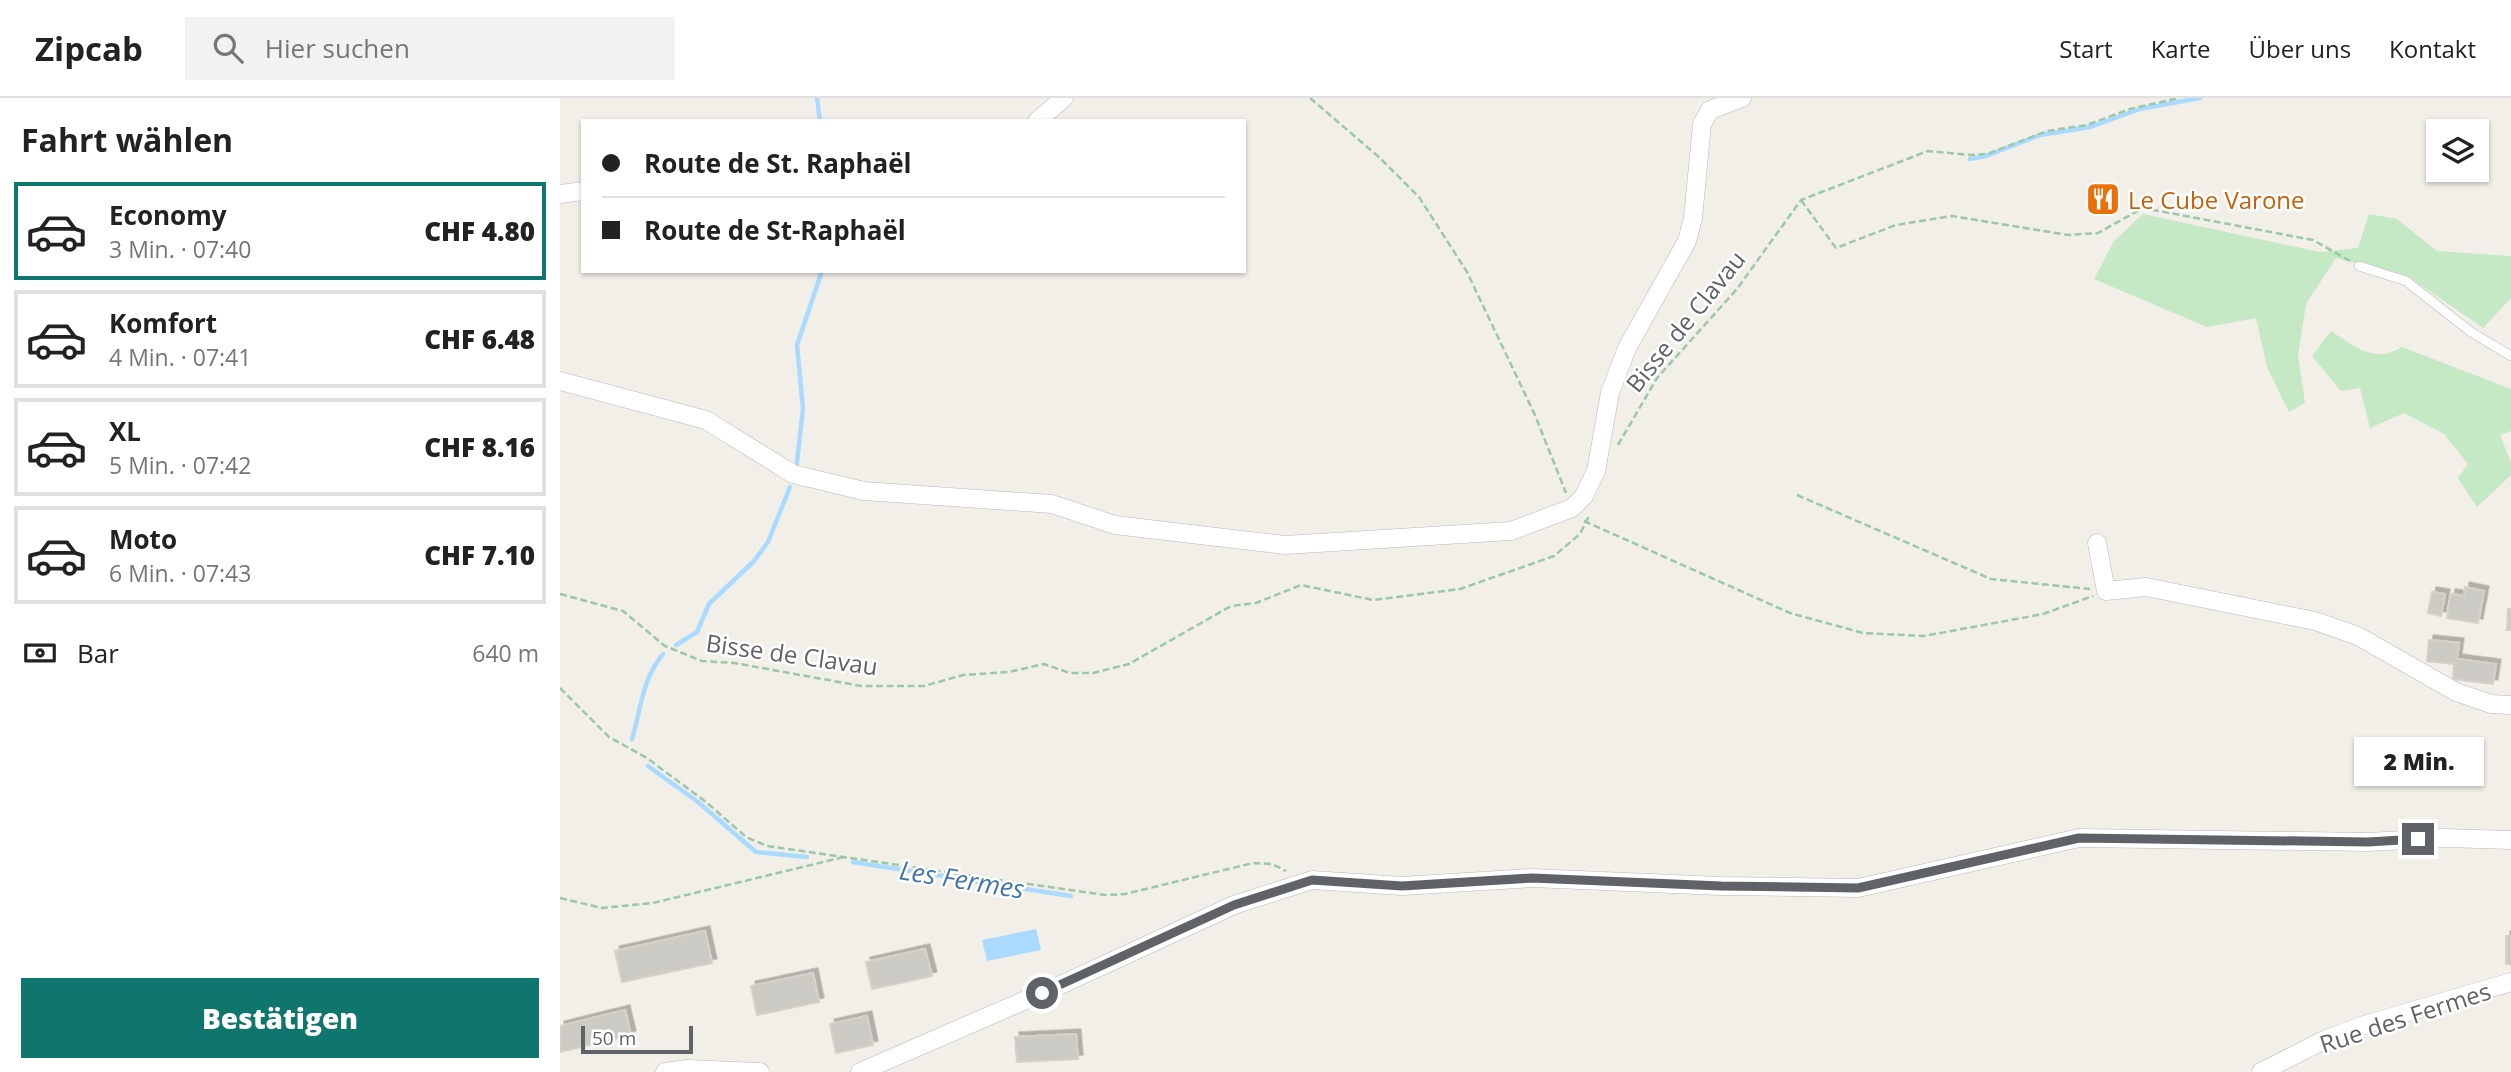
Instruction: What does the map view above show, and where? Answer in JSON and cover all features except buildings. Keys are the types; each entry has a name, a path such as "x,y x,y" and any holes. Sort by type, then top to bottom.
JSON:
{"street":[{"path":"1039,119 1064,98"},
{"path":"560,381 706,420 793,474 864,491 1052,504 1115,525 1285,545 1511,531 1572,508 1584,496 1596,471 1610,393 1628,348 1686,241 1696,194 1702,124 1710,110 1742,98"},
{"path":"560,194 581,191"},
{"path":"2097,543 2106,591 2146,587 2315,621 2358,636 2456,692 2491,704 2511,705"},
{"path":"860,1072 1067,982 1234,905 1300,882 1327,880 1402,886 1532,878 1721,886 1858,888 2079,838 2368,842 2444,838 2511,840"},
{"name":"Rue des Fermes","path":"2261,1072 2322,1041 2361,1026 2511,982"},
{"path":"665,1072 688,1069 760,1072"}],"lane":[{"path":"2359,266 2406,281 2471,332 2511,356"}],"path":[{"path":"1310,98 1380,158 1419,197 1466,272 1535,415 1572,508 1586,522 1790,612 1863,632 1924,636 2043,614 2106,591"},
{"path":"2179,98 2130,109 2087,125 2047,131 1987,154 1928,150 1801,200 1836,248 1896,225 1952,216 2068,235 2098,233 2143,208 2314,240 2359,266"},
{"name":"Bisse de Clavau","path":"1615,453 1657,378 1737,289 1801,200"},
{"path":"1797,495 1991,579 2106,591"},
{"name":"Bisse de Clavau","path":"560,594 623,611 665,646 702,661 734,663 861,685 917,687 963,675 1009,672 1044,664 1070,673 1093,673 1129,664 1231,606 1256,603 1301,585 1373,600 1460,589 1554,556 1580,534 1592,510"},
{"path":"560,688 595,727 681,783 746,837 768,846 1105,895 1125,894 1254,863 1280,867 1300,882"},
{"path":"560,898 602,908 653,903 846,856"}],"green space":[{"path":"2143,214 2320,252 2358,248 2369,214 2397,219 2437,251 2511,256 2511,298 2483,328 2409,277 2336,258 2306,304 2298,355 2305,403 2289,412 2267,367 2256,318 2207,327 2094,279 2114,241"},
{"path":"2331,331 2348,343 2374,354 2392,352 2402,347 2511,389 2511,431 2500,435 2511,462 2511,475 2477,507 2458,478 2468,464 2444,434 2404,413 2370,428 2360,388 2341,391 2312,356"}],"water":[{"path":"1036,929 1041,950 987,961 982,940"}],"waterway":[{"name":"Les Fermes","path":"817,98 820,119"},
{"path":"1970,159 1986,156 2040,135 2090,127 2140,109 2200,98"},
{"name":"Les Fermes","path":"796,471 803,409 797,345 821,273"},
{"name":"Les Fermes","path":"676,645 697,632 709,604 754,561 768,542 790,487"},
{"name":"Les Fermes","path":"632,739 646,684 663,654"},
{"name":"Les Fermes","path":"648,766 698,802 756,852 807,857"},
{"name":"Les Fermes","path":"853,862 1071,896"}],"place":[{"name":"Le Cube Varone","path":"2103,199"}],"route":[{"path":"1042,993 1234,905 1312,880 1402,886 1532,878 1721,886 1858,888 2079,838 2368,842 2418,839"}]}
